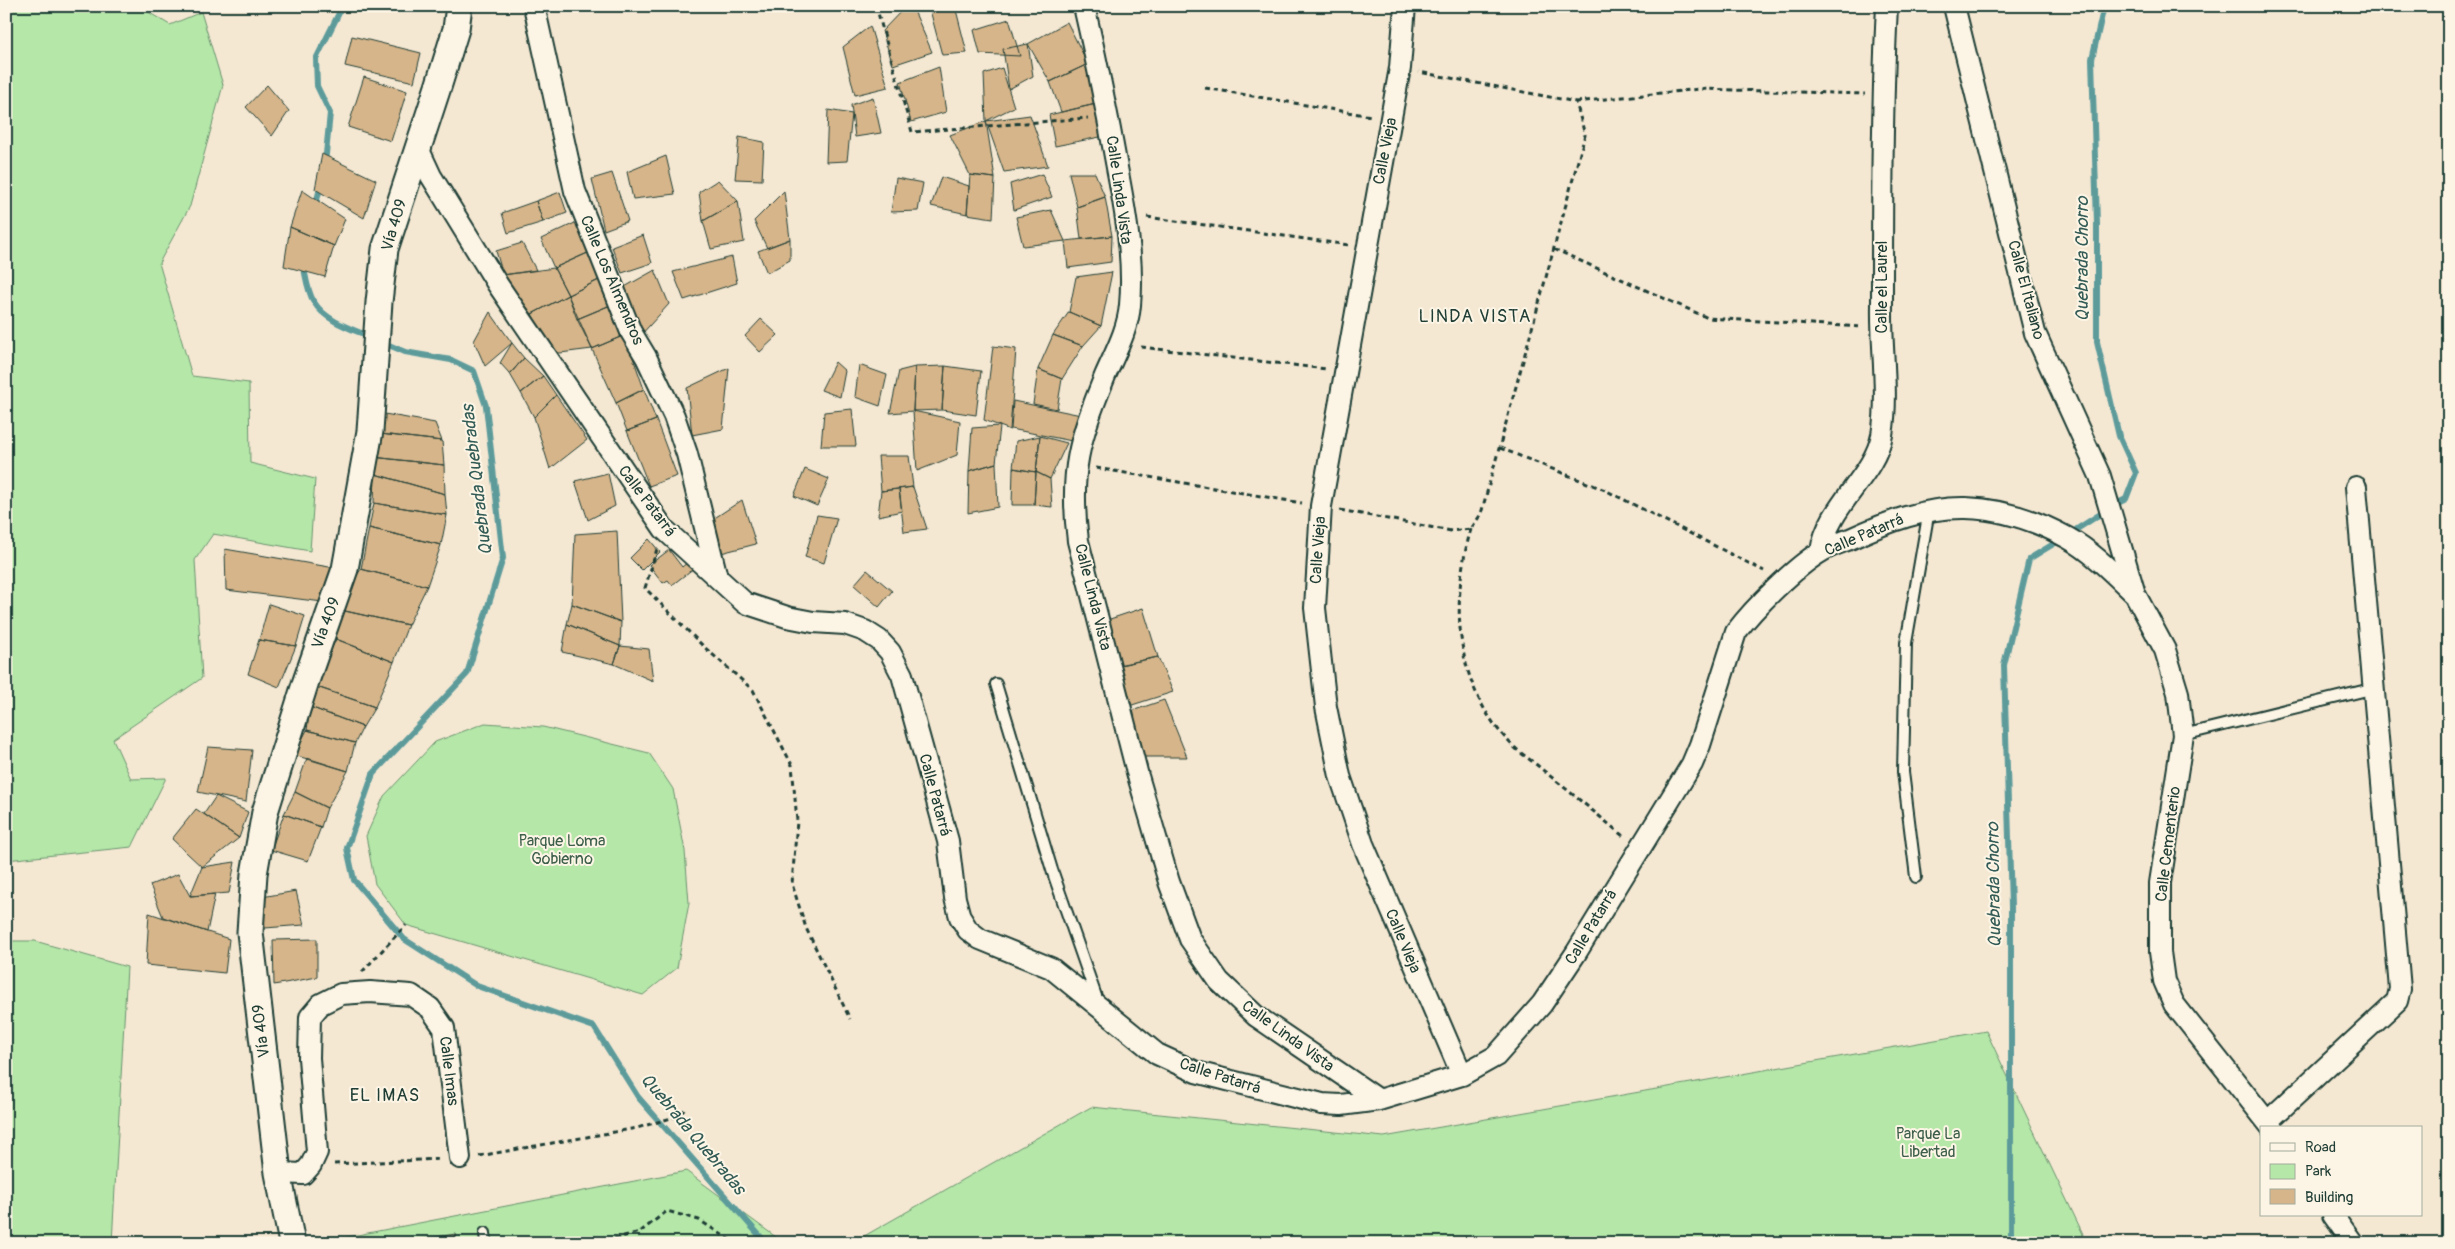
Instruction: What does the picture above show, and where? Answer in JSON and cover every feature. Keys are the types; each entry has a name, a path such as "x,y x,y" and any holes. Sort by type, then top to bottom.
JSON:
{"street":[{"name":"Vía 409","path":"292,1243 278,1173 250,932 254,874 265,812 306,681 345,568 370,431 379,302 385,249 456,29 459,6"},
{"name":"Calle Los Almendros","path":"534,6 575,191 631,332 646,357 674,416 688,454 716,577"},
{"name":"Calle Linda Vista","path":"1084,6 1109,117 1126,214 1130,306 1120,344 1088,417 1076,465 1073,504 1078,541 1138,776 1169,882 1190,939 1219,981 1256,1016 1379,1100"},
{"name":"Calle Vieja","path":"1405,6 1400,68 1366,248 1321,506 1315,608 1326,707 1340,776 1363,844 1462,1075"},
{"name":"Calle el Laurel","path":"1821,551 1829,522 1873,457 1881,437 1884,410 1882,328 1883,94 1887,6"},
{"name":"Calle El Italiano","path":"1954,6 2036,333 2102,480 2135,594"},
{"name":"Calle Patarrá","path":"418,148 431,176 498,285 664,528 745,603 787,617 813,622 845,624 865,630 885,646 902,675 948,841 955,898 960,917 968,930 980,939 1051,968 1157,1054 1196,1072 1322,1104 1342,1105 1379,1100 1462,1075 1496,1056 1542,1004 1576,954 1692,764 1700,745 1736,632 1746,619 1785,581 1821,551 1877,526 1930,510 1966,508 2000,512 2035,523 2069,538 2100,560 2135,594"},
{"path":"2270,1125 2397,1001 2399,996 2375,688 2356,487"},
{"name":"Calle Cementerio","path":"2135,594 2165,650 2178,692 2183,736 2160,882 2160,952 2164,981 2174,1004 2270,1125"},
{"name":"Calle Imas","path":"311,1166 317,1152 309,1058 310,1017 320,1004 341,994 370,992 412,995 430,1008 444,1028 460,1158"},
{"path":"278,1173 303,1174 311,1166"},
{"path":"2335,1216 2353,1243"}],"lane":[{"path":"1916,877 1903,772 1906,643 1930,510"},
{"path":"996,684 1052,870 1100,1008"},
{"path":"2183,736 2375,688"}],"path":[{"path":"876,6 912,132 1109,117"},
{"path":"1400,68 1576,102 1700,90 1883,94"},
{"path":"1205,88 1391,119"},
{"path":"1576,102 1585,135 1482,514 1471,529 1464,553 1458,608 1462,652 1482,705 1509,742 1639,849"},
{"path":"1126,214 1366,248"},
{"path":"1554,249 1708,318 1882,328"},
{"path":"1120,344 1344,372"},
{"path":"1500,448 1604,490 1785,581"},
{"path":"1076,465 1321,506 1452,531 1471,529"},
{"path":"664,528 644,588 703,646 753,690 792,764 796,821 792,884 806,928 850,1019"},
{"path":"372,962 406,925"},
{"path":"311,1166 497,1155 636,1128 678,1116 687,1107"},
{"path":"597,1243 640,1232 667,1211 699,1220 735,1243"},
{"path":"531,1243 552,1241 564,1243"}],"green space":[{"path":"6,6 138,6 170,25 201,12 223,85 190,206 159,263 192,376 249,383 250,463 315,479 310,551 213,534 195,560 202,678 113,739 131,779 166,778 132,847 6,860"},
{"name":"Parque Loma Gobierno","path":"485,723 543,727 649,753 673,789 685,851 689,903 677,968 643,995 406,925 375,884 366,836 384,796 435,742"},
{"path":"6,941 35,941 127,967 112,1243 6,1243"},
{"name":"Parque La Libertad","path":"1986,1031 2083,1234 2079,1243 852,1243 1091,1107 1384,1137"},
{"path":"686,1171 784,1243 343,1243 342,1238"}],"building":[{"path":"906,6 912,6 932,52 893,65 882,31"},
{"path":"938,6 955,6 967,53 942,55 930,10"},
{"path":"1009,19 1020,56 980,54 974,30"},
{"path":"1067,22 1088,64 1050,82 1028,44"},
{"path":"870,26 888,87 855,95 843,47"},
{"path":"352,36 421,53 414,82 345,66"},
{"path":"1028,44 1033,76 1009,89 1003,49"},
{"path":"1088,64 1096,104 1061,112 1050,82"},
{"path":"939,67 946,112 911,122 900,82"},
{"path":"1002,68 1014,107 986,121 984,74"},
{"path":"364,77 407,91 391,141 348,127"},
{"path":"267,85 289,111 272,136 246,107"},
{"path":"873,97 881,133 855,137 851,105"},
{"path":"1096,104 1100,137 1055,146 1049,115"},
{"path":"828,110 852,114 847,161 826,162"},
{"path":"1030,115 1048,166 1004,172 986,121"},
{"path":"986,121 995,178 970,175 950,135"},
{"path":"739,137 764,142 762,180 735,179"},
{"path":"322,154 376,180 364,218 315,189"},
{"path":"666,156 675,194 633,199 627,172"},
{"path":"612,173 628,221 604,230 592,179"},
{"path":"1069,173 1095,173 1105,197 1077,207"},
{"path":"1042,174 1052,197 1014,210 1010,184"},
{"path":"970,175 995,178 993,218 967,214"},
{"path":"941,177 969,186 967,214 931,206"},
{"path":"896,178 923,183 918,211 891,212"},
{"path":"718,180 738,201 703,221 699,192"},
{"path":"302,190 345,219 334,246 290,227"},
{"path":"784,191 790,239 767,248 754,221"},
{"path":"560,192 567,213 543,222 536,201"},
{"path":"1105,197 1112,236 1081,239 1077,207"},
{"path":"536,201 543,222 508,233 502,213"},
{"path":"738,201 744,242 711,249 703,221"},
{"path":"1051,210 1065,241 1023,246 1016,217"},
{"path":"577,222 590,252 554,268 541,239"},
{"path":"290,227 334,246 325,277 284,266"},
{"path":"643,235 652,263 622,273 612,247"},
{"path":"1112,236 1111,262 1068,268 1065,241"},
{"path":"790,239 790,260 767,273 758,251"},
{"path":"522,243 536,270 503,275 496,251"},
{"path":"590,252 601,279 568,295 554,268"},
{"path":"732,257 737,283 684,300 673,272"},
{"path":"554,268 568,295 532,314 503,275"},
{"path":"655,270 669,304 640,336 621,289"},
{"path":"1112,272 1101,326 1069,312 1076,277"},
{"path":"601,279 613,304 577,319 568,295"},
{"path":"568,295 592,349 552,354 532,314"},
{"path":"613,304 625,335 592,349 577,319"},
{"path":"490,312 512,343 485,366 474,341"},
{"path":"1069,312 1101,326 1083,346 1053,335"},
{"path":"761,319 778,335 760,352 745,336"},
{"path":"625,335 644,389 616,403 592,349"},
{"path":"1053,335 1083,346 1062,379 1038,369"},
{"path":"512,343 524,358 510,374 500,363"},
{"path":"993,346 1016,349 1010,430 984,420"},
{"path":"524,358 543,376 521,393 510,374"},
{"path":"835,362 845,371 840,397 821,390"},
{"path":"859,365 887,375 880,406 855,397"},
{"path":"945,366 942,410 913,411 915,367"},
{"path":"945,366 981,371 976,415 942,410"},
{"path":"915,367 913,411 890,413 899,371"},
{"path":"729,368 723,429 692,435 687,388"},
{"path":"1038,369 1062,379 1057,409 1033,404"},
{"path":"543,376 556,395 534,417 521,393"},
{"path":"644,389 656,420 627,431 616,403"},
{"path":"556,395 587,440 550,469 534,417"},
{"path":"1013,401 1081,415 1072,441 1011,429"},
{"path":"852,409 856,446 821,446 824,412"},
{"path":"913,411 960,421 957,455 917,471"},
{"path":"379,413 435,423 442,441 380,434"},
{"path":"656,420 677,476 649,486 627,431"},
{"path":"1000,426 996,463 969,471 972,428"},
{"path":"380,434 442,441 444,465 373,457"},
{"path":"1040,436 1036,472 1013,468 1016,441"},
{"path":"1040,436 1067,443 1050,479 1036,472"},
{"path":"878,456 909,456 913,487 881,491"},
{"path":"373,457 444,465 445,494 375,474"},
{"path":"996,463 998,507 968,513 969,471"},
{"path":"1013,468 1036,472 1034,505 1012,505"},
{"path":"805,469 829,479 817,506 794,496"},
{"path":"1036,472 1050,479 1052,507 1034,505"},
{"path":"608,473 615,506 588,520 575,481"},
{"path":"375,474 445,494 447,515 374,503"},
{"path":"913,487 927,529 904,532 899,489"},
{"path":"899,489 902,511 878,516 881,491"},
{"path":"742,500 756,544 721,553 710,521"},
{"path":"374,503 447,515 441,545 369,528"},
{"path":"817,515 837,518 824,563 805,557"},
{"path":"369,528 441,545 427,586 361,569"},
{"path":"617,531 621,622 572,604 575,534"},
{"path":"649,539 660,552 642,570 630,558"},
{"path":"225,549 335,568 323,602 226,590"},
{"path":"669,550 682,567 689,561 694,568 672,585 668,580 663,583 649,565"},
{"path":"361,569 427,586 408,625 336,609"},
{"path":"867,570 892,591 879,607 854,585"},
{"path":"269,604 305,616 296,646 259,640"},
{"path":"572,604 621,622 620,646 567,624"},
{"path":"1143,608 1158,657 1116,666 1101,622"},
{"path":"336,609 408,625 394,662 336,639"},
{"path":"567,624 620,646 614,664 562,652"},
{"path":"336,639 394,662 375,707 314,686"},
{"path":"259,640 296,646 279,687 248,674"},
{"path":"620,646 649,649 653,681 614,664"},
{"path":"1158,657 1173,692 1129,706 1118,665"},
{"path":"314,686 375,707 363,727 310,707"},
{"path":"1164,700 1187,757 1143,757 1129,712"},
{"path":"310,707 363,727 355,743 307,730"},
{"path":"307,730 355,743 348,771 294,755"},
{"path":"208,747 252,750 246,802 198,792"},
{"path":"307,758 348,771 327,808 295,792"},
{"path":"295,792 327,808 321,827 284,814"},
{"path":"216,796 248,812 239,838 204,814"},
{"path":"196,809 239,838 202,867 172,839"},
{"path":"284,814 321,827 308,861 271,850"},
{"path":"235,862 229,893 190,896 202,867"},
{"path":"178,874 190,896 215,894 207,932 163,917 150,885"},
{"path":"296,891 304,925 265,928 262,897"},
{"path":"149,913 229,939 225,973 146,965"},
{"path":"317,939 317,977 274,985 273,940"},
{"path":"456,1234 457,1243 409,1243 409,1241"}],"waterway":[{"name":"Quebrada Quebradas","path":"325,164 330,113 317,86 316,59 339,13 337,6"},
{"name":"Quebrada Chorro","path":"2104,6 2092,59 2097,224 2097,342 2119,436 2136,473 2126,499 2120,502"},
{"name":"Quebrada Quebradas","path":"315,208 321,184"},
{"name":"Quebrada Quebradas","path":"303,264 310,293 319,309 340,324 371,337"},
{"name":"Quebrada Quebradas","path":"382,342 405,352 451,360 474,371 486,406 503,558 467,674 373,774 347,848 354,880 404,939 477,986 594,1027 638,1097 766,1243"},
{"name":"Quebrada Chorro","path":"2077,529 2102,513"},
{"name":"Quebrada Chorro","path":"2011,1243 2011,907 2004,665 2029,559 2055,543"}],"district":[{"name":"LINDA VISTA","path":"1475,316"},
{"name":"EL IMAS","path":"385,1095"}]}
